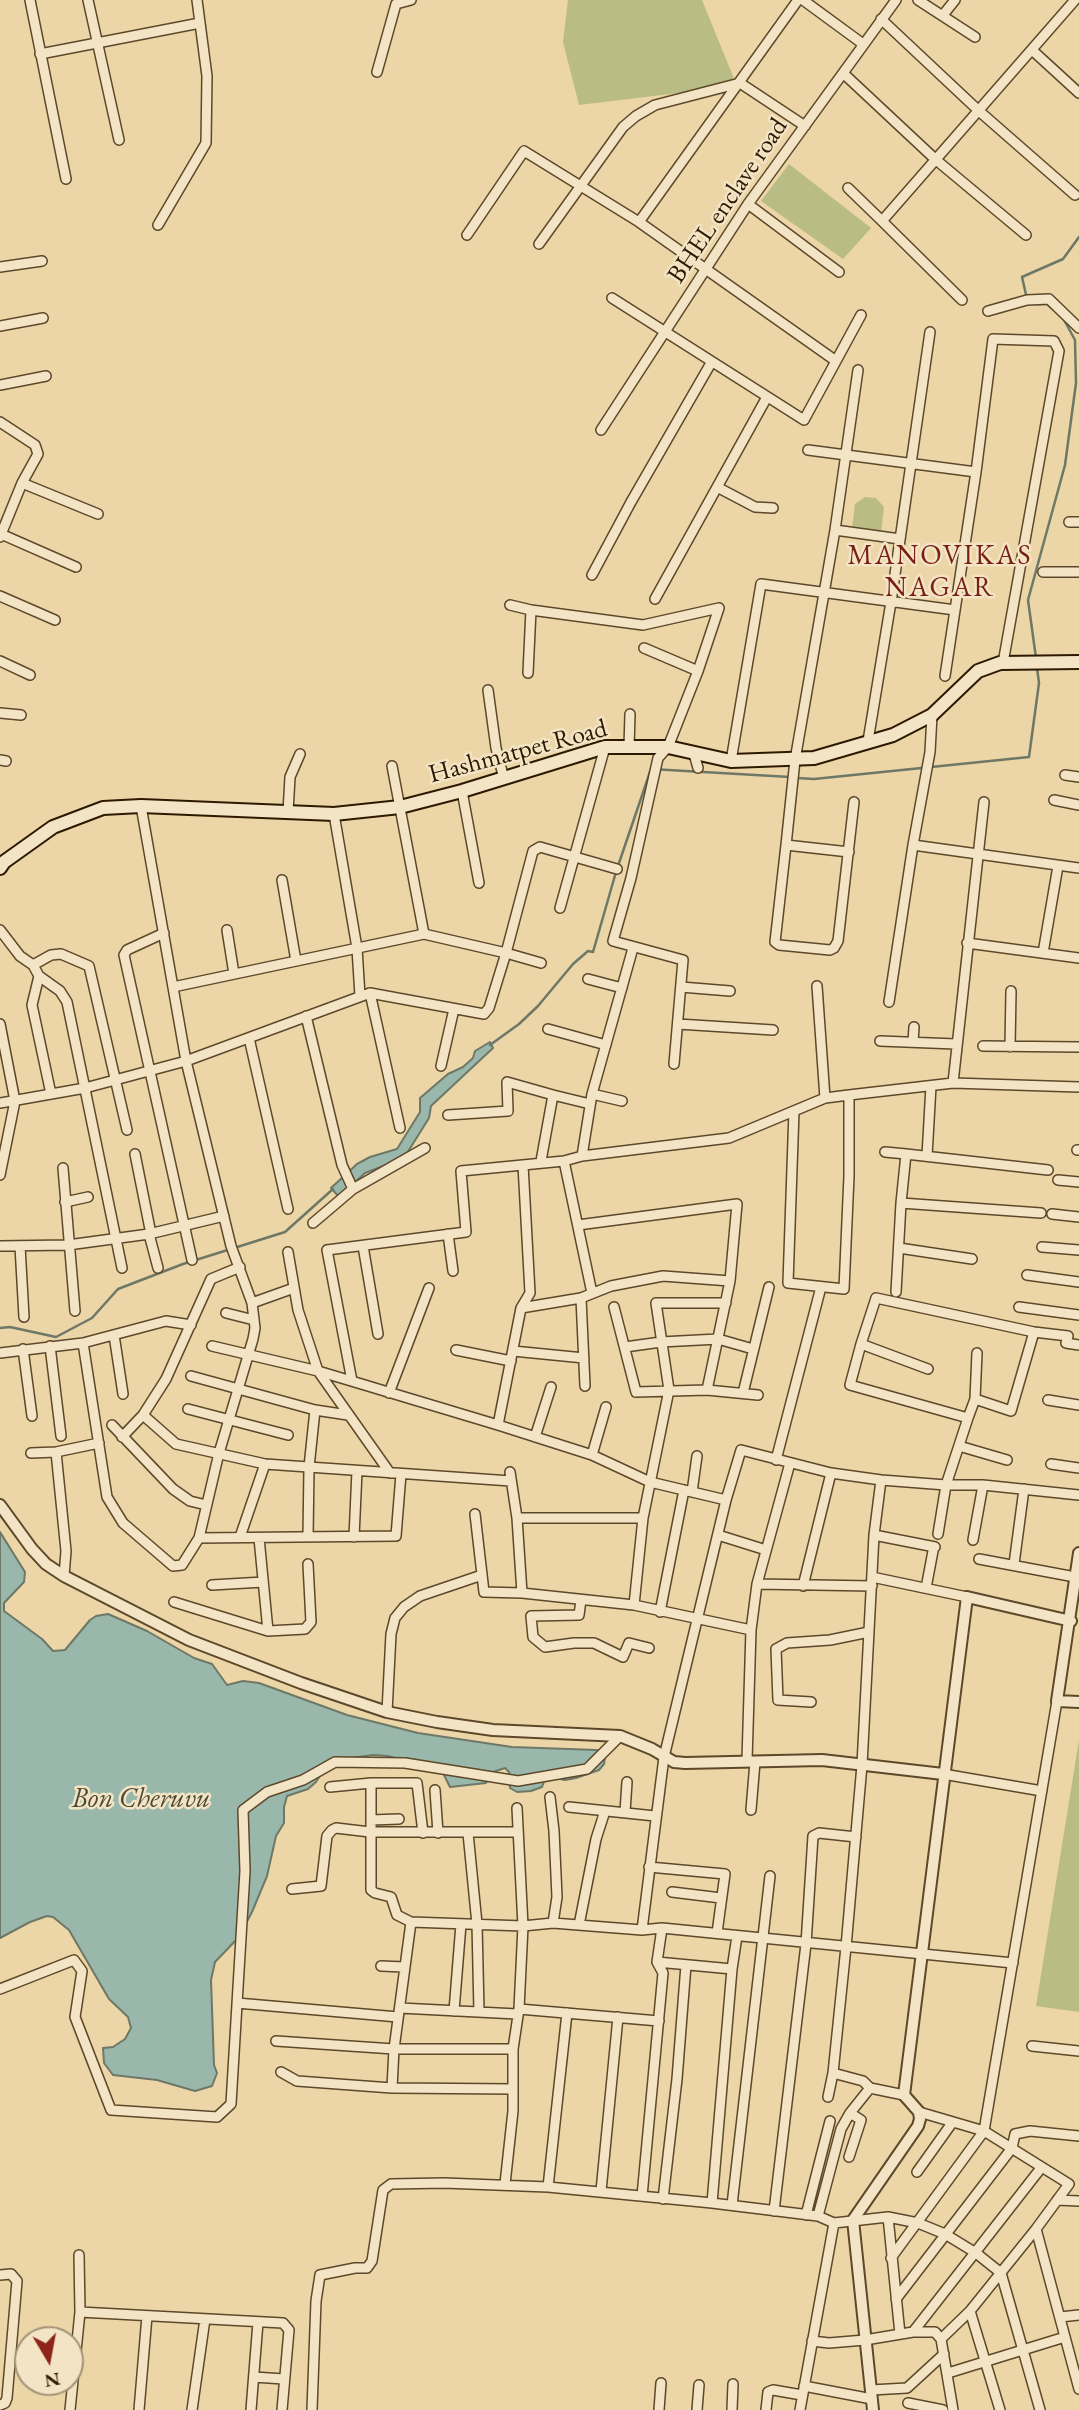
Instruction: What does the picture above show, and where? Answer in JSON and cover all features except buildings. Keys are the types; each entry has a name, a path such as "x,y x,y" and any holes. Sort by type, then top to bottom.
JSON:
{"main road":[{"name":"Hashmatpet Road","path":"1,864 53,827 103,808 141,806 334,814 400,807 504,779 605,747 667,747 731,761 794,766 893,735 932,715 978,671 1009,663 1079,662"}],"street":[{"path":"30,0 66,179"},
{"path":"88,0 119,141"},
{"path":"158,225 206,143 207,76 197,0"},
{"path":"377,72 396,4 411,0"},
{"path":"639,222 800,0 863,44"},
{"name":"BHEL enclave road","path":"601,430 748,204 896,0"},
{"path":"918,0 975,37"},
{"path":"943,15 955,0"},
{"path":"882,221 1074,0"},
{"path":"881,19 979,111 1075,195"},
{"path":"40,54 200,23"},
{"path":"1032,50 1079,93"},
{"path":"843,73 935,159 1026,235"},
{"path":"539,244 623,127 655,106 680,97 740,83 805,126"},
{"path":"467,235 524,151 639,222 836,361"},
{"path":"848,188 962,300"},
{"path":"748,204 839,272"},
{"path":"0,267 43,261"},
{"path":"612,298 804,420 861,315"},
{"path":"988,311 1027,300 1049,299 1078,324"},
{"path":"0,326 43,318"},
{"path":"868,741 930,332"},
{"path":"945,676 993,339 1054,341 1059,351 1009,663"},
{"path":"592,575 711,363"},
{"path":"854,802 838,941 830,950 779,945 775,942 791,787 835,530 858,370"},
{"path":"0,385 46,376"},
{"path":"655,599 767,397"},
{"path":"0,422 38,449 37,457 22,483 1,536 76,567"},
{"path":"808,450 976,472"},
{"path":"22,483 98,514"},
{"path":"717,487 755,507 773,508"},
{"path":"835,530 900,539"},
{"path":"1043,572 1079,572"},
{"path":"731,761 761,584 956,610"},
{"path":"0,596 55,620"},
{"path":"510,605 643,625 719,608 698,671 667,747 658,758 631,878 612,940 683,960 674,1064"},
{"path":"528,673 531,610"},
{"path":"644,648 698,671"},
{"path":"0,661 30,675"},
{"path":"488,690 496,748 504,779"},
{"path":"0,713 21,715"},
{"path":"629,747 630,714"},
{"path":"889,1002 930,752 932,715"},
{"path":"560,908 605,747"},
{"path":"288,812 290,777 300,754"},
{"path":"694,754 698,768"},
{"path":"392,766 424,934"},
{"path":"1065,775 1079,777"},
{"path":"462,791 480,883"},
{"path":"1054,800 1079,805"},
{"path":"953,1083 985,802"},
{"path":"83,1343 107,1497 123,1523 173,1566 182,1565 199,1538 227,1421 253,1339 254,1320 252,1303 231,1246 186,1061 141,806"},
{"path":"334,814 365,994 400,1128"},
{"path":"786,845 849,852"},
{"path":"913,845 1079,868"},
{"path":"0,1104 85,1088 186,1061 365,994 484,1014 489,1008 506,953 533,851 540,847 617,869"},
{"path":"1043,953 1058,866"},
{"path":"282,880 296,961"},
{"path":"0,930 20,956 33,965 39,976 64,995 122,1268"},
{"path":"227,930 234,975"},
{"path":"164,933 127,950 124,955 192,1260"},
{"path":"173,987 424,934 541,963"},
{"path":"967,943 1079,958"},
{"path":"582,1156 591,1099 633,948"},
{"path":"33,965 51,955 61,954 89,967 127,1130"},
{"path":"39,976 32,1004 51,1094"},
{"path":"588,979 622,988"},
{"path":"817,986 825,1098"},
{"path":"681,988 730,991"},
{"path":"1010,1047 1011,991"},
{"path":"441,1066 454,1009"},
{"path":"306,1016 342,1165 353,1189"},
{"path":"0,1175 15,1101 1,1024"},
{"path":"678,1024 772,1030"},
{"path":"913,1042 915,1027"},
{"path":"548,1029 606,1045"},
{"path":"249,1038 288,1209"},
{"path":"880,1041 956,1044"},
{"path":"983,1046 1079,1047"},
{"path":"448,1115 508,1111 507,1082 554,1095 622,1101"},
{"path":"352,1381 327,1250 466,1232 461,1171 541,1161 564,1161 582,1156 729,1138 825,1098 953,1083 1079,1087"},
{"path":"927,1156 931,1086"},
{"path":"541,1161 554,1095"},
{"path":"794,1111 788,1283 844,1289 849,1095"},
{"path":"313,1223 353,1189 425,1148"},
{"path":"885,1152 1048,1170"},
{"path":"135,1154 158,1268"},
{"path":"896,1292 906,1154"},
{"path":"564,1161 592,1293"},
{"path":"498,1424 522,1308 530,1293 523,1165"},
{"path":"63,1168 75,1311"},
{"path":"1058,1180 1079,1182"},
{"path":"65,1202 88,1198"},
{"path":"901,1203 1079,1217"},
{"path":"578,1225 737,1204 730,1281 707,1390"},
{"path":"0,1246 68,1245 117,1239 224,1216"},
{"path":"448,1234 453,1271"},
{"path":"20,1246 24,1317"},
{"path":"363,1246 378,1335"},
{"path":"1042,1247 1079,1250"},
{"path":"899,1248 972,1259"},
{"path":"288,1252 299,1310 318,1371 390,1473"},
{"path":"122,1437 143,1415 166,1378 211,1279 238,1262"},
{"path":"1027,1275 1079,1282"},
{"path":"522,1308 580,1298 611,1286 663,1276 730,1281"},
{"path":"743,1393 769,1287"},
{"path":"776,1460 821,1287"},
{"path":"252,1303 294,1288"},
{"path":"389,1393 429,1288"},
{"path":"580,1298 585,1386"},
{"path":"968,1418 850,1385 876,1298 1034,1332 1068,1336 1066,1343 1079,1345"},
{"path":"634,1605 643,1518 669,1390 656,1303 726,1303"},
{"path":"614,1307 636,1392 707,1390 758,1395"},
{"path":"1019,1307 1079,1315"},
{"path":"226,1313 254,1320"},
{"path":"0,1353 83,1343 166,1321 191,1325"},
{"path":"975,1399 1011,1411 1034,1332"},
{"path":"114,1335 123,1394"},
{"path":"625,1347 718,1339 753,1349"},
{"path":"861,1344 928,1369"},
{"path":"50,1346 61,1436"},
{"path":"212,1346 318,1371 498,1424 592,1455 650,1482 726,1500"},
{"path":"23,1349 32,1416"},
{"path":"456,1350 511,1361"},
{"path":"513,1351 584,1358"},
{"path":"938,1534 946,1485 975,1399 978,1353"},
{"path":"191,1376 315,1410 348,1415"},
{"path":"536,1437 551,1387"},
{"path":"1048,1400 1079,1405"},
{"path":"592,1455 606,1407"},
{"path":"188,1409 288,1435"},
{"path":"308,1537 309,1467 315,1410"},
{"path":"143,1415 176,1444 265,1464 401,1474 511,1477 517,1518 522,1593"},
{"path":"112,1425 173,1489 190,1501 206,1506"},
{"path":"30,1453 57,1452 99,1443"},
{"path":"959,1446 1007,1460"},
{"path":"642,1930 664,1757 726,1500 741,1450 831,1473 881,1480 983,1485 1079,1495"},
{"path":"57,1452 66,1551 64,1576"},
{"path":"660,1612 697,1456"},
{"path":"751,1810 751,1630 757,1584 790,1463"},
{"path":"240,1537 265,1464"},
{"path":"1051,1464 1079,1468"},
{"path":"354,1537 357,1471"},
{"path":"803,1586 831,1473"},
{"path":"199,1538 396,1536 401,1474"},
{"path":"828,2097 833,2073 856,1838 873,1535 881,1480"},
{"path":"972,1540 983,1485"},
{"path":"1014,1564 1024,1489"},
{"path":"0,1505 32,1549 46,1564 64,1576 189,1640 301,1683 387,1712 492,1730 620,1736 664,1757 685,1763 822,1760 943,1774 1042,1791"},
{"path":"475,1514 484,1592 522,1593 634,1605 751,1630"},
{"path":"517,1518 643,1518"},
{"path":"718,1535 766,1550"},
{"path":"873,1535 934,1549 926,1588"},
{"path":"259,1538 268,1631"},
{"path":"891,2258 984,2131 1058,1701 1079,1553"},
{"path":"979,1559 1075,1577"},
{"path":"174,1602 268,1631 306,1629 311,1625 308,1564"},
{"path":"387,1712 391,1634 395,1619 404,1607 420,1597 482,1575"},
{"path":"757,1584 803,1586 872,1581 926,1588 1071,1621"},
{"path":"212,1586 263,1582"},
{"path":"904,2095 967,1597"},
{"path":"580,1600 579,1615 531,1616 533,1637 545,1647 594,1643 623,1657 629,1643 649,1648"},
{"path":"811,1702 778,1700 776,1649 787,1643 830,1640 869,1632"},
{"path":"1058,1701 1079,1702"},
{"path":"0,1989 74,1960 82,1971 75,2017 111,2110 217,2117 231,2104 245,1871 243,1810 267,1792 303,1780 335,1762 405,1763 519,1781 587,1769 620,1736"},
{"path":"625,1812 627,1782"},
{"path":"371,1783 371,1890 391,1897 400,1919 461,1924 523,1926 553,1923 642,1930 662,1928 1013,1963"},
{"path":"330,1787 371,1783 417,1783 423,1833"},
{"path":"435,1790 438,1833"},
{"path":"550,1797 557,1897 553,1923"},
{"path":"569,1807 655,1816"},
{"path":"505,2184 513,2111 513,2049 523,1926 517,1808"},
{"path":"579,1925 596,1839 605,1811"},
{"path":"371,1820 399,1819"},
{"path":"292,1889 315,1889 323,1884 327,1836 331,1830 518,1832"},
{"path":"468,1833 477,1924 478,2012"},
{"path":"774,2211 806,1944 813,1836 819,1833 856,1838"},
{"path":"649,1867 725,1874 717,1933"},
{"path":"732,2205 770,1876"},
{"path":"672,1892 721,1898"},
{"path":"392,2088 394,2049 411,1922"},
{"path":"454,2011 461,1924"},
{"path":"642,2196 663,1973 657,1962 662,1928"},
{"path":"712,2203 737,1936"},
{"path":"657,1962 732,1969"},
{"path":"663,2199 677,2079 686,1965"},
{"path":"381,1966 404,1967"},
{"path":"237,2003 399,2013 566,2013 659,2021"},
{"path":"548,2187 566,2013"},
{"path":"601,2191 618,2017"},
{"path":"276,2041 394,2049 513,2049"},
{"path":"1032,2046 1079,2051"},
{"path":"281,2072 297,2081 392,2088 513,2089"},
{"path":"833,2073 863,2081 870,2088 904,2095 919,2112 984,2131 1069,2184 970,2311 942,2339"},
{"path":"818,2216 841,2129 870,2088"},
{"path":"872,2400 853,2220 918,2126 919,2112"},
{"path":"849,2157 861,2120 850,2113"},
{"path":"806,2215 830,2121"},
{"path":"917,2172 953,2123"},
{"path":"896,2299 1012,2148 1015,2134 1030,2131 1079,2136"},
{"path":"914,2332 1041,2168"},
{"path":"312,2410 316,2301 320,2275 367,2268 372,2262 383,2190 391,2184 411,2183 505,2184 601,2191 818,2216 834,2223 888,2217 918,2222 945,2234 976,2253 1001,2273 1040,2410"},
{"path":"1057,2200 1079,2201"},
{"path":"888,2217 901,2334"},
{"path":"800,2410 834,2223"},
{"path":"1036,2229 1079,2389"},
{"path":"70,2410 80,2312 79,2255"},
{"path":"0,2275 11,2274 17,2281 7,2398 5,2403 0,2405"},
{"path":"970,2311 1000,2410"},
{"path":"80,2312 283,2323 289,2330 282,2410"},
{"path":"1060,2317 1079,2315"},
{"path":"139,2410 147,2316"},
{"path":"192,2410 205,2319"},
{"path":"251,2410 258,2322"},
{"path":"812,2341 829,2343 914,2332 935,2332 942,2339 953,2410"},
{"path":"948,2373 1065,2337"},
{"path":"766,2410 768,2392 773,2390 803,2390 872,2400 907,2388 944,2354"},
{"path":"254,2377 284,2379"},
{"path":"659,2410 662,2383"},
{"path":"732,2410 733,2384"},
{"path":"697,2410 699,2385"},
{"path":"907,2388 908,2407 942,2410"}],"green space":[{"path":"568,0 702,0 737,86 579,105 563,42"},
{"path":"789,164 871,228 843,259 761,201"},
{"path":"865,497 876,498 884,507 881,533 852,528 855,504"},
{"path":"1079,1740 1079,2012 1036,2006"}],"water":[{"path":"490,1042 493,1048 431,1106 429,1118 404,1158 365,1173 339,1197 331,1188 357,1164 397,1149 420,1112 420,1098 448,1074 463,1067 473,1058 475,1051"},
{"name":"Bon Cheruvu","path":"0,1532 25,1572 24,1582 4,1603 4,1611 42,1639 53,1651 65,1650 90,1620 108,1614 147,1631 194,1658 212,1664 227,1685 243,1681 259,1683 347,1715 418,1733 512,1747 597,1750 605,1757 604,1764 599,1770 576,1778 565,1780 546,1776 542,1787 517,1792 510,1788 509,1772 505,1768 493,1772 486,1783 450,1787 442,1771 388,1756 373,1755 336,1760 326,1766 308,1789 287,1796 284,1823 276,1836 267,1876 252,1912 239,1937 215,1962 211,1980 214,2065 217,2073 212,2086 195,2091 157,2080 113,2075 104,2063 103,2048 113,2047 125,2039 131,2028 128,2017 109,1999 69,1930 53,1917 47,1916 0,1938"}],"waterway":[{"path":"1027,299 1022,277 1063,259 1079,237"},
{"path":"1036,304 1047,304 1063,318 1075,340 1076,383 1065,465 1028,600 1036,658"},
{"path":"797,778 814,779 1029,757 1039,683 1037,668"},
{"path":"618,866 651,769 790,777"},
{"path":"490,1045 538,1006 573,964 588,951 593,952 616,872"},
{"path":"0,1328 10,1327 56,1337 92,1318 118,1289 183,1264 285,1232 333,1189"}],"district":[{"name":"MANOVIKAS NAGAR","path":"940,572"}]}
